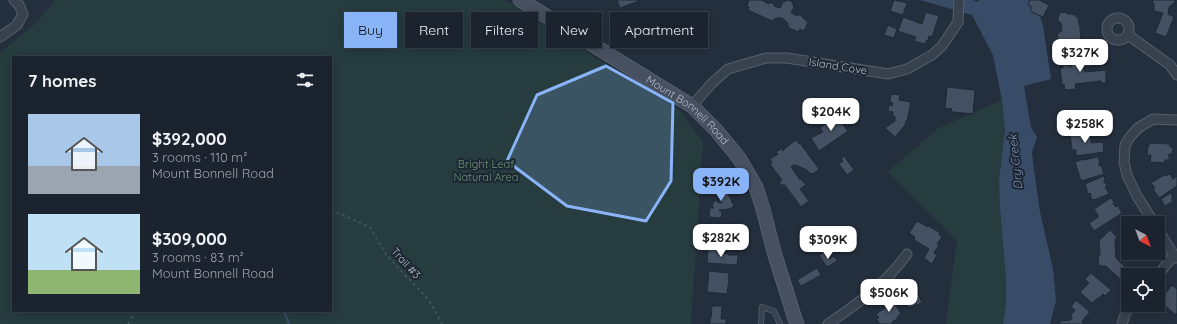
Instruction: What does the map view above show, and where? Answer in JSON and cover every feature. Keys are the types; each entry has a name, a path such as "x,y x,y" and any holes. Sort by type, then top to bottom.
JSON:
{"street":[{"path":"0,37 16,25 23,14 19,5 14,0"},
{"name":"Mount Bonnell Road","path":"520,0 692,106 716,130 739,158 756,187 774,252 797,324"},
{"name":"Island Cove","path":"692,106 711,84 728,69 766,58 787,58 888,74 907,69 932,55 942,46 958,22 959,0"},
{"path":"1128,35 1170,65 1177,75"},
{"path":"1150,216 1137,196 1127,175 1124,162 1125,145 1138,128 1153,119 1177,120"},
{"path":"1165,240 1176,257 1165,268"},
{"path":"828,324 854,306 897,268 907,254"},
{"path":"1122,324 1126,312"}],"lane":[{"path":"761,324 762,307 774,311 780,324"}],"path":[{"name":"Trail #3","path":"332,210 370,227 387,256 429,300 442,324"},
{"path":"128,324 134,312"}],"highlighted area":[{"path":"606,66 673,103 671,181 646,221 567,206 507,161 537,95"}],"green space":[{"name":"Bright Leaf Natural Area","path":"55,0 504,0 523,12 471,12 471,48 538,48 538,21 546,26 546,48 580,48 680,111 703,142 691,324 0,324 0,53 36,23"},
{"path":"1002,100 1005,130 999,181 1006,280 1006,304 1003,324 946,324 957,240 888,172 937,129"}],"water":[{"name":"Dry Creek","path":"920,0 973,0 978,2 979,0 1035,0 1043,26 1051,79 1024,86 1031,128 1037,137 1032,152 1033,162 1040,212 1053,269 1056,301 1050,324 1003,324 1006,304 1006,280 999,181 1005,130 1002,100 993,55 972,15"}],"building":[{"path":"617,0 639,0 639,1 620,8"},
{"path":"749,0 761,0 769,4 770,2 775,5 774,6 780,8 783,2 788,0 792,2 794,7 791,13 798,16 798,14 808,22 804,31 800,29 799,32 789,28 787,22 782,18 776,18 772,21 748,10 749,7 747,6"},
{"path":"894,0 907,3 903,15 890,11"},
{"path":"1030,0 1039,0 1049,5 1043,17 1030,11 1032,7 1028,5"},
{"path":"1152,0 1174,0 1175,2 1169,7 1168,14 1174,17 1166,37 1155,33 1163,13 1154,11 1154,4"},
{"path":"926,12 939,16 932,37 929,36 925,44 914,41 916,37 898,31 903,17 922,24"},
{"path":"1067,12 1067,14 1073,14 1078,17 1080,25 1081,51 1057,54 1056,44 1063,44 1063,40 1058,39 1057,34 1059,31 1062,31 1058,16 1059,13"},
{"path":"888,25 897,29 894,38 884,35"},
{"path":"1092,56 1093,66 1083,67 1085,72 1106,70 1106,83 1101,83 1101,81 1075,84 1076,89 1065,90 1064,84 1062,85 1060,68 1063,68 1063,65 1069,65 1071,67 1070,58"},
{"path":"947,87 975,90 973,114 953,112 951,111 952,109 945,108"},
{"path":"891,94 900,95 899,100 911,102 907,121 895,137 885,128 895,121 895,116 892,116 893,112 888,111 889,105 892,106 893,103 891,103 890,100"},
{"path":"842,111 847,118 841,122 848,131 819,151 811,138 823,132 820,128"},
{"path":"1082,114 1096,116 1095,120 1111,120 1111,133 1084,129 1085,124 1081,124"},
{"path":"1090,132 1091,143 1103,142 1104,152 1076,156 1076,150 1072,150 1070,134"},
{"path":"796,140 799,144 800,143 819,169 813,174 810,174 807,170 798,166 794,165 791,167 800,180 801,179 806,185 800,189 809,201 801,207 784,184 782,186 779,182 782,180 770,164 772,163 770,159 778,154 776,152 782,148 783,151"},
{"path":"1151,143 1170,144 1170,147 1173,147 1172,154 1169,154 1169,160 1165,160 1165,163 1150,162 1151,155 1147,155 1148,146"},
{"path":"844,156 854,170 847,175 839,164 843,161 841,158"},
{"path":"1098,157 1100,163 1099,166 1101,165 1104,174 1081,181 1075,162"},
{"path":"1170,174 1173,179 1177,176 1177,186 1159,198 1151,183 1164,175"},
{"path":"1104,176 1104,183 1105,182 1107,186 1105,187 1109,194 1092,200 1090,193 1088,194 1085,184"},
{"path":"722,182 734,206 730,209 719,210 722,211 721,218 709,217 710,208 714,208 712,206 715,200 721,203 713,187"},
{"path":"1171,193 1173,198 1171,199 1173,201 1165,206 1161,199"},
{"path":"1111,198 1114,202 1113,204 1116,207 1118,206 1122,213 1094,231 1089,223 1098,217 1094,209"},
{"path":"917,221 940,233 939,235 942,237 937,244 939,245 934,253 937,255 932,264 924,258 929,249 916,241 914,239 915,237 909,233"},
{"path":"837,227 840,231 842,229 852,242 849,244 850,246 848,248 847,246 845,247 846,248 841,252 831,238 837,233 834,229"},
{"path":"1110,230 1117,237 1115,240 1116,258 1126,268 1121,268 1120,279 1106,266 1099,266 1099,239 1101,239"},
{"path":"708,248 716,249 716,251 724,252 728,255 738,255 737,265 707,263"},
{"path":"824,252 829,259 834,256 837,261 827,267 819,255"},
{"path":"817,268 821,275 801,286 797,280"},
{"path":"709,271 729,273 727,294 707,292"},
{"path":"1091,273 1111,290 1105,296 1103,294 1092,303 1080,292 1089,283 1085,279"},
{"path":"914,283 922,303 908,308 905,301 902,302 900,296 903,295 901,288"},
{"path":"1172,285 1177,289 1176,315 1165,306 1165,294"},
{"path":"892,298 901,314 892,322 893,324 880,324 876,319 879,317 876,314 885,308 885,303"},
{"path":"1076,300 1090,312 1082,321 1084,324 1060,324 1060,321 1071,320 1071,315 1075,310 1071,307"},
{"path":"712,306 722,306 721,319 726,319 726,324 710,324"}],"waterway":[{"path":"284,312 289,324"}]}
